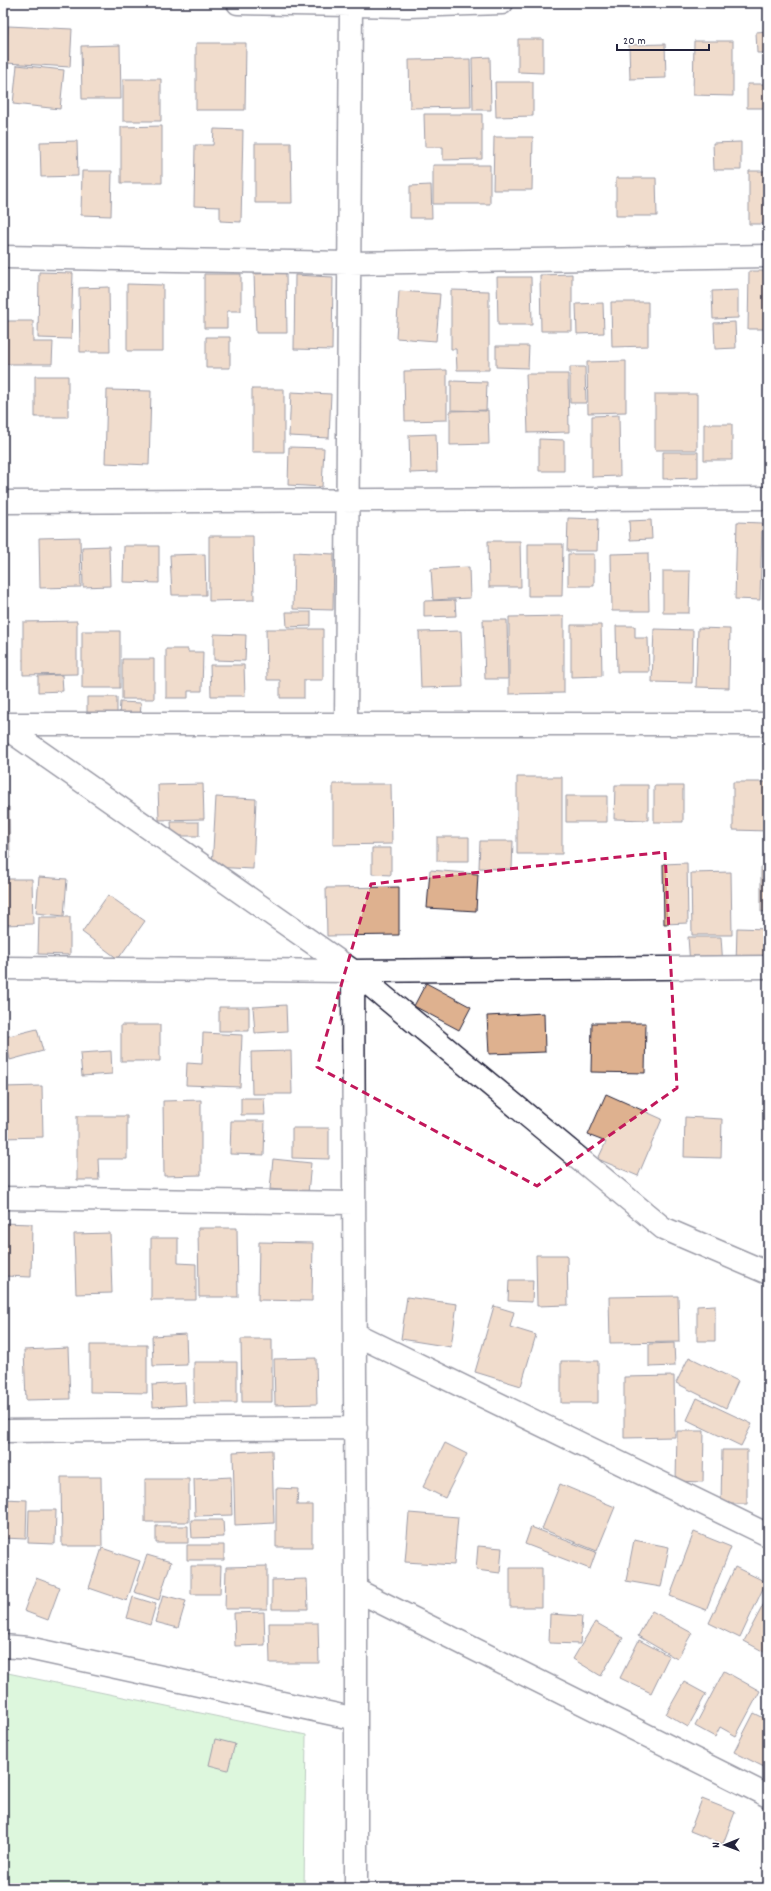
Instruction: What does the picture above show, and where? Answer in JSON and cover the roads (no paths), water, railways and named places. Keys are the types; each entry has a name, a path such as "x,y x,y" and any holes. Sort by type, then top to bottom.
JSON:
{"street":[{"path":"238,3 408,6 502,3"},
{"path":"346,723 351,5"},
{"path":"3,257 349,263 768,256"},
{"path":"3,502 768,498"},
{"path":"3,725 346,723 768,724"},
{"path":"3,725 353,971 663,1228 768,1273"},
{"path":"3,968 353,971 768,967"},
{"path":"353,971 356,1428 356,1888"},
{"path":"3,1198 354,1203"},
{"path":"355,1334 768,1535"},
{"path":"3,1432 356,1428"},
{"path":"356,1590 768,1796"},
{"path":"3,1646 28,1648 356,1719"}]}
